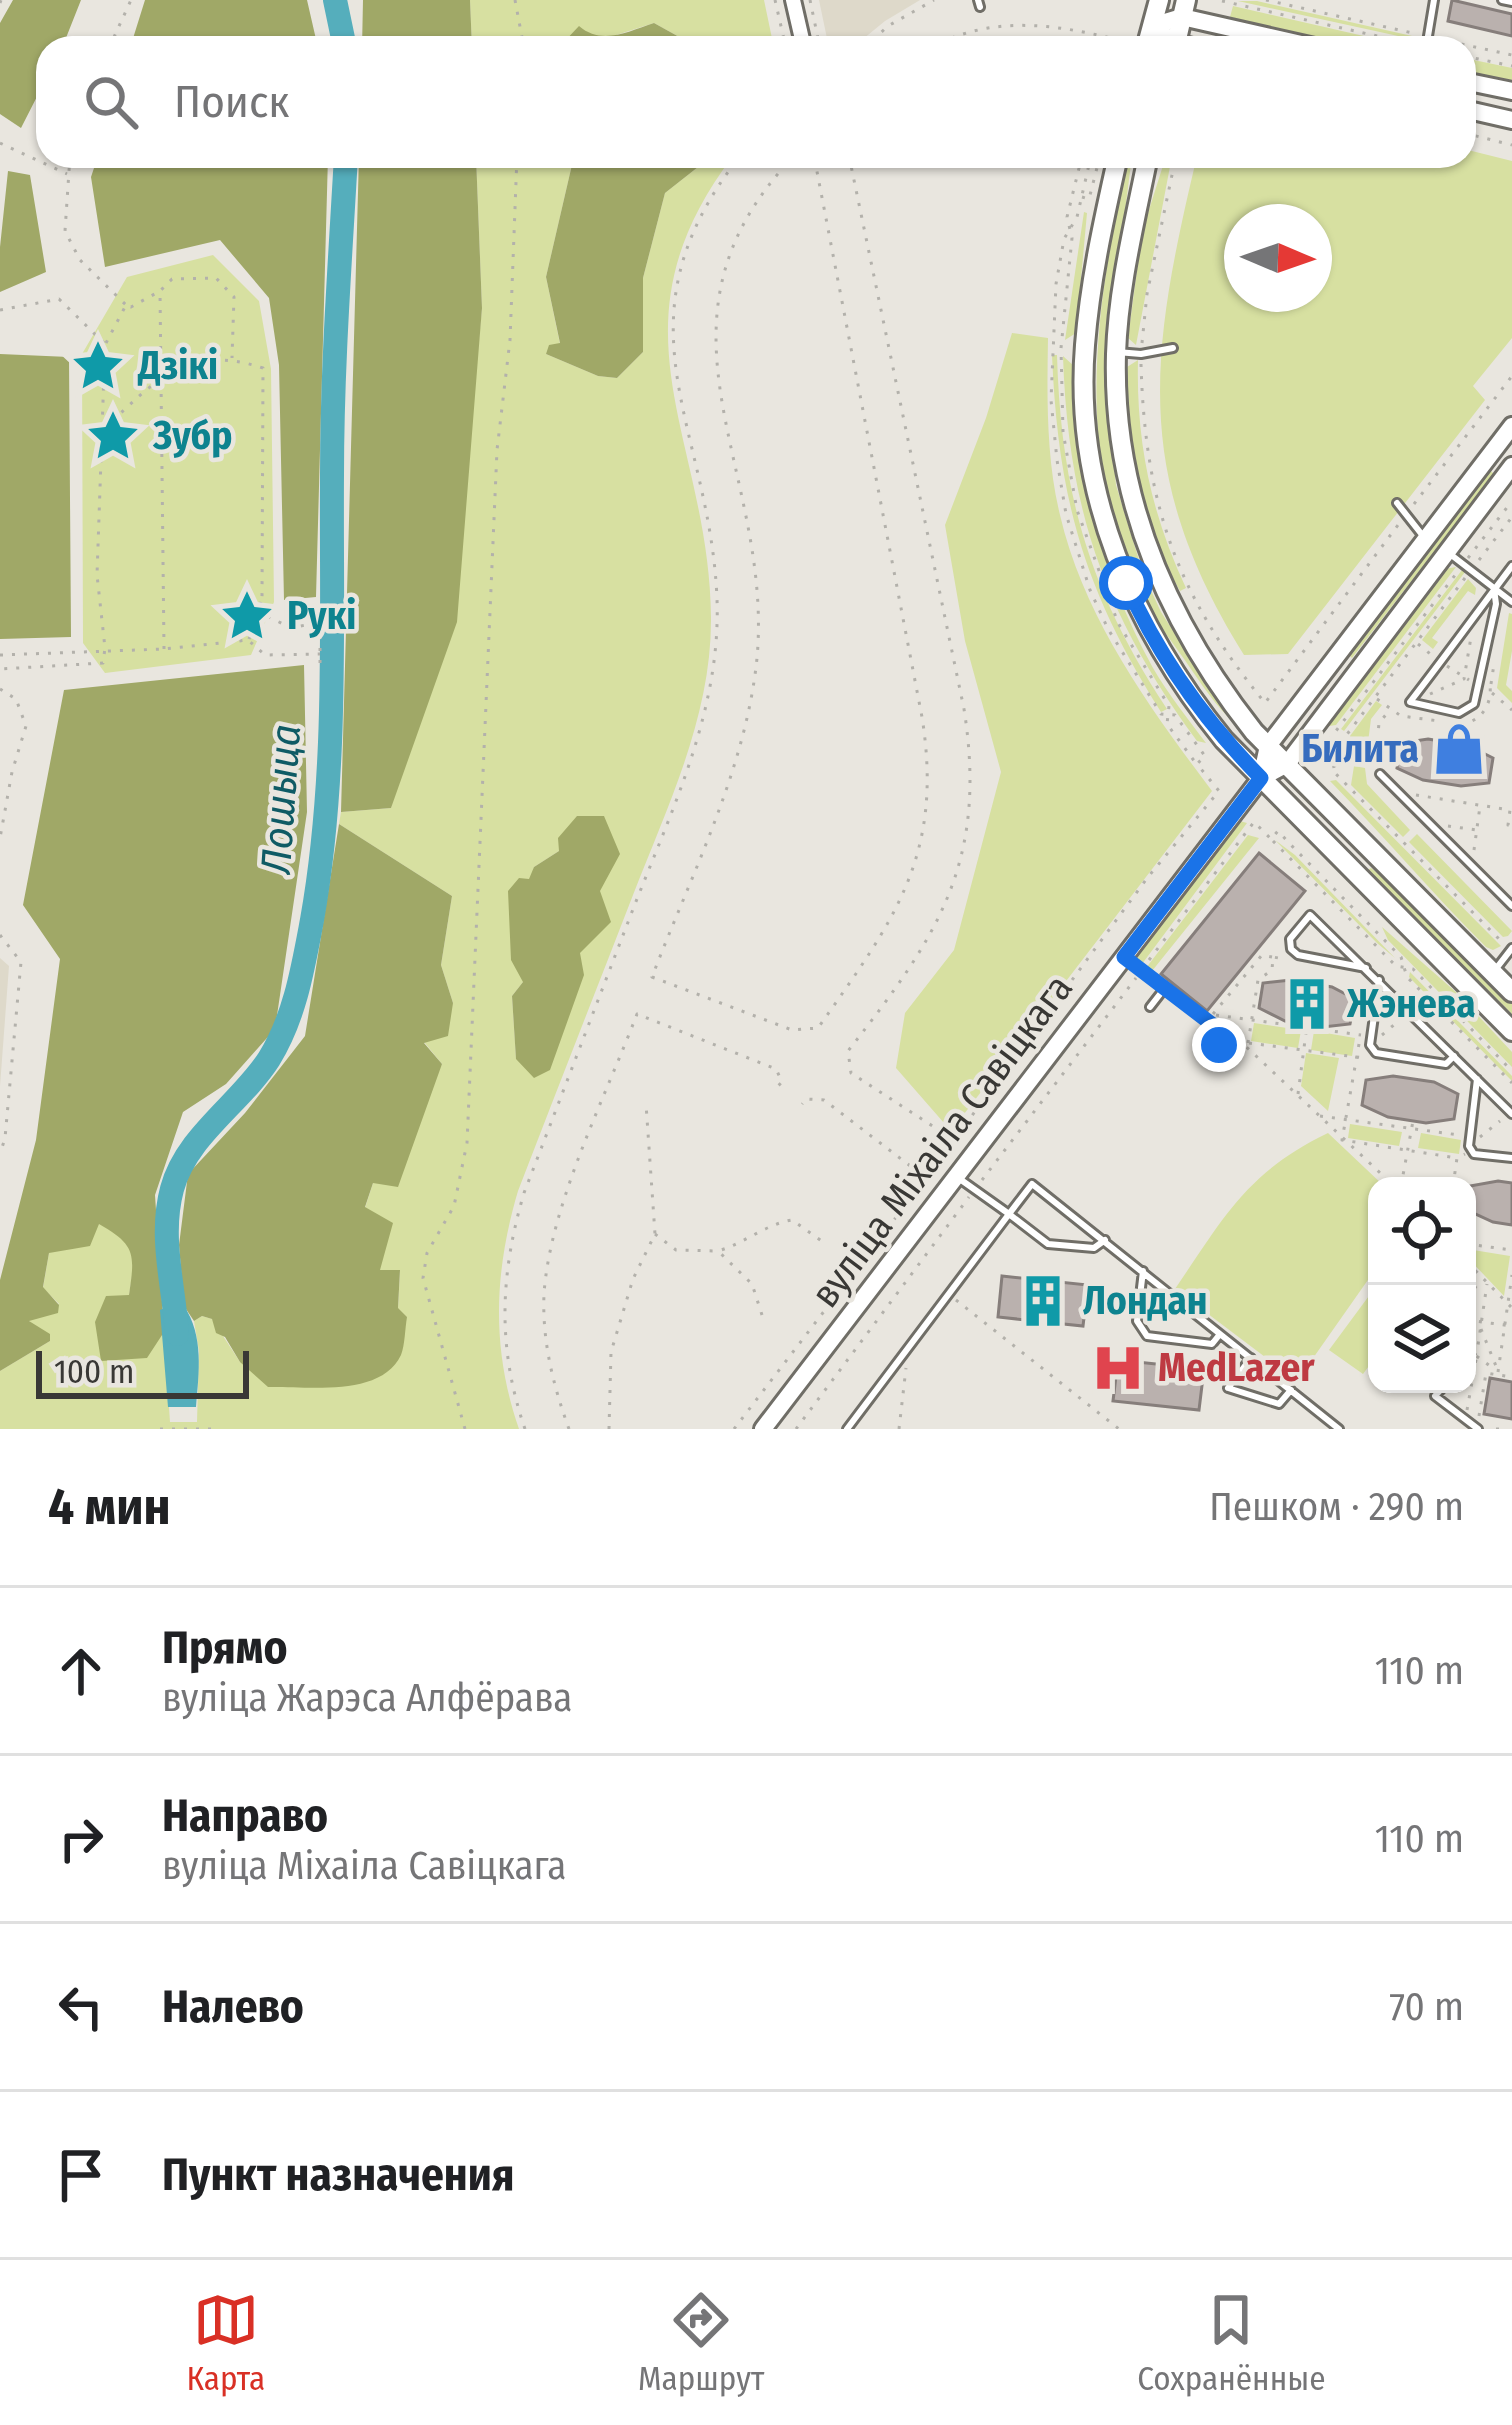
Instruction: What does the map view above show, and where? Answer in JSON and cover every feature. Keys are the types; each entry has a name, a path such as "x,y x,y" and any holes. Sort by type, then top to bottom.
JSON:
{"main road":[{"path":"1149,36 1159,0"},
{"path":"1115,168 1084,347 1088,435 1100,508 1126,583 1163,657 1196,706 1512,1031"},
{"path":"1146,168 1116,352 1118,428 1129,496 1154,568 1188,640 1268,746 1512,992"}],"street":[{"path":"794,0 802,36"},
{"path":"1164,36 1152,26 1184,9 1277,36"},
{"path":"1476,84 1512,92"},
{"path":"1476,112 1512,120"},
{"name":"вуліца Міхаіла Савіцкага","path":"1261,778 1268,746 1512,426"},
{"name":"вуліца Міхаіла Савіцкага","path":"763,1429 1261,778 1287,764 1512,466"}],"lane":[{"path":"1427,36 1434,0"},
{"path":"1502,0 1512,2"},
{"path":"1116,352 1141,354 1173,348"},
{"path":"1397,503 1426,539"},
{"path":"1447,552 1512,602"},
{"path":"1494,589 1496,604 1476,682 1477,699 1465,712 1410,702 1443,664 1494,589 1512,566"},
{"path":"1380,774 1512,906"},
{"path":"1366,968 1298,956 1290,939 1310,915 1379,980 1510,1113"},
{"path":"1492,973 1511,949"},
{"path":"1124,957 1226,1035 1212,1055"},
{"path":"1379,980 1371,1036 1376,1053 1446,1064 1454,1056"},
{"path":"1150,1007 1164,989"},
{"path":"1478,1079 1472,1151 1512,1158"},
{"path":"956,1177 1048,1244 1094,1248 1105,1240"},
{"path":"847,1429 1032,1184 1339,1429"},
{"path":"1143,1271 1137,1321 1147,1336 1212,1344 1220,1334"},
{"path":"1251,1358 1228,1388 1279,1404 1291,1390"},
{"path":"1438,1393 1435,1396 1478,1424"}],"path":[{"path":"114,36 130,0"},
{"path":"515,0 522,36"},
{"path":"775,0 783,36"},
{"path":"810,0 818,36"},
{"path":"877,36 934,0"},
{"path":"1265,0 1427,36"},
{"path":"1222,1 1374,36"},
{"path":"959,36 1021,23 1099,36"},
{"path":"1476,47 1512,55"},
{"path":"1476,58 1512,66"},
{"path":"1476,136 1512,146"},
{"path":"0,143 36,160"},
{"path":"53,168 68,175"},
{"path":"69,168 65,231 80,260 131,307 172,279 217,278 234,297 232,358"},
{"path":"465,1429 423,1278 427,1253 454,1206 467,1143 496,450 510,340 517,168"},
{"path":"525,1429 504,1345 503,1293 510,1241 524,1193 693,755 713,677 714,569 678,394 673,323 686,251 700,217 732,168"},
{"path":"782,168 737,235 718,294 715,356 755,564 757,653 742,741 652,977 792,1030 818,1028 887,930 917,858 929,780 922,717 816,168"},
{"path":"851,168 964,709 971,781 963,852 940,920 903,982 848,1052 851,1073 954,1140 1148,877 1220,791"},
{"path":"1063,432 1067,217 1079,168"},
{"path":"1064,239 1088,168"},
{"path":"1082,197 1089,199 1097,168"},
{"path":"1174,168 1141,354 1143,426 1154,495 1175,559 1210,628 1265,703 1512,376"},
{"path":"160,291 164,649"},
{"path":"0,310 59,298 105,344"},
{"path":"0,669 103,663 97,575 105,344 126,305"},
{"path":"102,431 161,376 191,362 232,358 263,368 262,601 248,640"},
{"path":"1334,772 1337,749 1417,643 1512,501"},
{"path":"1511,949 1334,772 1328,740 1512,518"},
{"path":"262,601 269,617 291,628 341,625 342,612"},
{"path":"320,611 320,663"},
{"path":"1459,647 1472,629 1464,679"},
{"path":"0,655 164,649 248,640 265,655 320,654"},
{"path":"1376,698 1401,716 1465,724 1482,714 1491,686 1464,679 1417,643"},
{"path":"1437,677 1443,664"},
{"path":"1429,694 1464,679"},
{"path":"1472,692 1476,682"},
{"path":"0,689 16,699 26,726 0,838"},
{"path":"1490,692 1512,710"},
{"path":"1328,740 1337,749 1376,756 1379,723 1390,710"},
{"path":"1416,796 1510,809 1508,825 1512,825"},
{"path":"1477,830 1447,826 1474,852 1477,830 1480,804"},
{"path":"796,1429 1254,822 1396,966 1413,969 1512,1071"},
{"path":"1271,839 1278,831 1401,957 1407,977 1512,1084"},
{"path":"0,935 21,962 0,1154"},
{"path":"1212,1014 1262,956 1297,962"},
{"path":"1245,1043 1258,980 1272,970 1274,957"},
{"path":"569,1429 546,1340 544,1295 550,1250 637,1014 776,1069 782,1082 778,1086"},
{"path":"1212,1014 1371,1036"},
{"path":"1212,1014 1342,1140 1387,1177"},
{"path":"1298,1096 1307,1026"},
{"path":"1342,1140 1360,1034"},
{"path":"1245,1043 1363,1060 1373,1049"},
{"path":"734,1429 926,1178 824,1100 806,1099 802,1104"},
{"path":"608,1429 611,1352 633,1279 656,1234 646,1104"},
{"path":"1318,1116 1470,1137 1484,1136 1510,1113"},
{"path":"1401,1177 1413,1121"},
{"path":"1342,1140 1457,1158 1472,1151"},
{"path":"1454,1177 1457,1158"},
{"path":"656,1234 676,1250 718,1251 741,1244 773,1222 792,1220 826,1244"},
{"path":"1476,1245 1512,1250 1512,1239"},
{"path":"718,1251 752,1284 762,1315"},
{"path":"1476,1272 1510,1306"},
{"path":"1501,1374 1512,1275"},
{"path":"1476,1290 1485,1281"},
{"path":"1485,1281 1476,1354 1501,1374"},
{"path":"948,1294 1119,1429"},
{"path":"1476,1323 1512,1326"},
{"path":"1480,1325 1501,1374"},
{"path":"899,1429 908,1348"},
{"path":"1478,1424 1486,1373 1512,1377"},
{"path":"1467,1411 1470,1393"},
{"path":"160,1429 217,1429"}],"shaded area":[{"path":"819,0 920,0 867,36 826,36"},
{"path":"0,958 9,966 0,1086"}],"green space":[{"path":"13,0 81,0 67,36 36,36 36,99 21,128 0,114 0,23"},
{"path":"145,0 307,0 315,36 134,36"},
{"path":"363,0 470,0 472,36 362,36"},
{"path":"470,0 764,0 772,36 677,36 654,23 613,36 472,36"},
{"path":"1238,1 1257,1 1412,36"},
{"path":"1233,6 1364,36 1313,36 1230,17"},
{"path":"654,23 677,36 606,36"},
{"path":"579,26 606,36 570,36"},
{"path":"1476,60 1512,68 1512,81 1476,73"},
{"path":"1476,152 1512,161 1512,338 1473,386 1485,400 1288,654 1244,655 1208,590 1182,529 1167,470 1160,412 1169,292 1194,168 1476,168"},
{"path":"94,168 328,168 316,597 284,600 279,365 269,298 220,240 105,267 91,177"},
{"path":"359,168 476,168 482,308 457,622 391,808 341,812"},
{"path":"476,168 571,168 546,277 560,344 546,354 598,376 617,378 643,352 643,278 665,193 697,168 725,168 694,218 674,276 668,330 672,384 706,552 711,617 704,689 673,793 510,1221 500,1281 500,1339 519,1429 0,1429 0,1371 50,1341 28,1320 59,1304 43,1288 49,1253 99,1223 122,1237 135,1258 129,1295 155,1343 164,1332 170,1422 197,1422 199,1351 194,1321 202,1316 212,1319 240,1362 398,1308 400,1271 379,1271 365,1208 373,1183 442,1064 424,1042 453,1003 441,965 452,896 339,824 341,812 391,808 469,442 482,308","holes":["559,851 516,1058 512,996 523,982 534,867"]},
{"path":"571,168 697,168 665,193 643,278 643,352 617,378 598,376 546,354 549,345 560,343 546,277"},
{"path":"1126,168 1130,168 1105,369 1116,485 1143,573 1161,612 1229,718 1148,607 1123,554 1107,499 1097,385 1100,326"},
{"path":"1162,168 1170,168 1136,345 1128,338 1142,232"},
{"path":"8,171 30,175 46,272 0,292 0,247"},
{"path":"1084,212 1076,333 1065,340"},
{"path":"213,255 259,301 271,369 274,602 251,655 105,673 83,643 82,354 127,277"},
{"path":"1012,333 1048,338 1052,471 1060,515 1085,590 1121,660 1212,791 951,1131 896,1068 905,1013 954,950 1001,772 965,641 945,525"},
{"path":"0,354 69,357 71,637 0,639"},
{"path":"1052,355 1057,355 1065,453 1085,541 1118,624 1167,709 1161,712 1112,625 1080,542 1061,454"},
{"path":"1063,356 1075,367 1085,484 1106,561 1153,668 1206,743 1197,741 1138,650 1097,559 1073,464"},
{"path":"1138,360 1148,477 1163,533 1186,588 1180,591 1154,536 1138,482 1127,367"},
{"path":"1487,467 1494,474 1352,658 1371,618"},
{"path":"1456,567 1336,725 1329,726 1445,569"},
{"path":"1462,570 1465,572 1341,729"},
{"path":"1468,579 1476,588 1475,595 1468,591 1432,638 1438,642 1433,649 1422,640"},
{"path":"1509,613 1512,651 1506,685 1512,691 1512,703 1497,688"},
{"path":"304,665 307,812 275,1029 226,1084 183,1112 155,1195 164,1332 147,1358 101,1361 95,1322 106,1296 129,1295 132,1270 126,1245 99,1224 90,1246 49,1253 43,1287 59,1305 58,1313 29,1321 50,1334 50,1341 0,1371 0,1280 36,1140 60,959 23,905 64,690"},
{"path":"1376,701 1382,705 1371,719 1367,750 1352,748 1350,736"},
{"path":"1354,766 1365,768 1367,784 1410,830 1403,837 1351,785"},
{"path":"1336,780 1501,946 1486,947 1330,781"},
{"path":"577,816 604,816 620,854 600,891 611,922 580,953 584,975 550,1070 534,1078 516,1059 512,996 523,982 511,960 508,891 559,851 558,838"},
{"path":"1240,821 1247,823 1142,964 1138,963 1135,956 1158,917 1192,885"},
{"path":"339,824 452,896 441,965 453,1003 448,1036 424,1043 442,1064 398,1187 373,1183 365,1207 393,1223 380,1270 400,1270 398,1308 407,1317 401,1355 391,1369 360,1384 268,1387 240,1362 225,1337 216,1333 212,1319 202,1316 194,1321 184,1306 179,1245 188,1174 245,1113 305,1036"},
{"path":"1417,834 1512,931 1508,936 1503,937 1409,842"},
{"path":"1248,835 1259,838 1152,971 1146,968"},
{"path":"1275,840 1295,855 1395,958 1377,943"},
{"path":"1368,870 1412,900 1512,1000 1512,1014"},
{"path":"1382,927 1457,993 1512,1052 1512,1067 1388,940"},
{"path":"1410,972 1512,1076 1512,1081 1409,977"},
{"path":"1254,1023 1301,1030 1298,1048 1251,1041"},
{"path":"1314,1031 1355,1038 1352,1056 1311,1050"},
{"path":"1306,1053 1339,1058 1328,1111 1301,1086"},
{"path":"1350,1124 1402,1132 1399,1146 1348,1138"},
{"path":"1328,1133 1374,1177 1368,1177 1368,1280 1297,1381 1175,1289 1240,1199 1300,1148"},
{"path":"1421,1133 1461,1140 1459,1154 1418,1148"},
{"path":"1476,1250 1510,1256 1504,1296 1476,1266"},
{"path":"1368,1297 1368,1367 1363,1374 1329,1350"}],"water":[{"path":"184,1306 197,1342 196,1407 168,1407 160,1310"}],"building":[{"path":"1452,0 1512,14 1512,36 1448,21"},
{"path":"1428,739 1469,746 1493,758 1489,783 1461,786 1423,780 1397,768 1401,743"},
{"path":"1259,853 1305,891 1207,1011 1161,974"},
{"name":"Жэнева","path":"1291,980 1332,987 1355,999 1350,1024 1323,1027 1285,1021 1259,1008 1263,983"},
{"path":"1393,1076 1434,1082 1458,1094 1454,1119 1426,1123 1388,1117 1362,1105 1366,1080"},
{"path":"1512,1183 1512,1225 1476,1214 1476,1185"},
{"name":"Лондан","path":"1002,1276 1088,1285 1083,1326 998,1317"},
{"path":"1118,1360 1204,1369 1199,1410 1113,1401"},
{"path":"1490,1378 1512,1382 1512,1419 1484,1414"}],"waterway":[{"name":"Лошыца","path":"335,0 342,36"},
{"name":"Лошыца","path":"177,1334 167,1243 172,1189 201,1136 257,1075 278,1043 301,974 320,865 329,754 333,395 345,168"}],"place":[{"name":"Дзікі","path":"98,366"},
{"name":"Зубр","path":"113,436"},
{"name":"Рукі","path":"247,616"},
{"name":"Билита","path":"1459,749"},
{"name":"Жэнева","path":"1307,1004"},
{"name":"Лондан","path":"1043,1301"},
{"name":"MedLazer","path":"1118,1368"}],"route":[{"path":"1126,583 1163,657 1196,706 1261,778 1124,957 1226,1035 1219,1045"}]}
